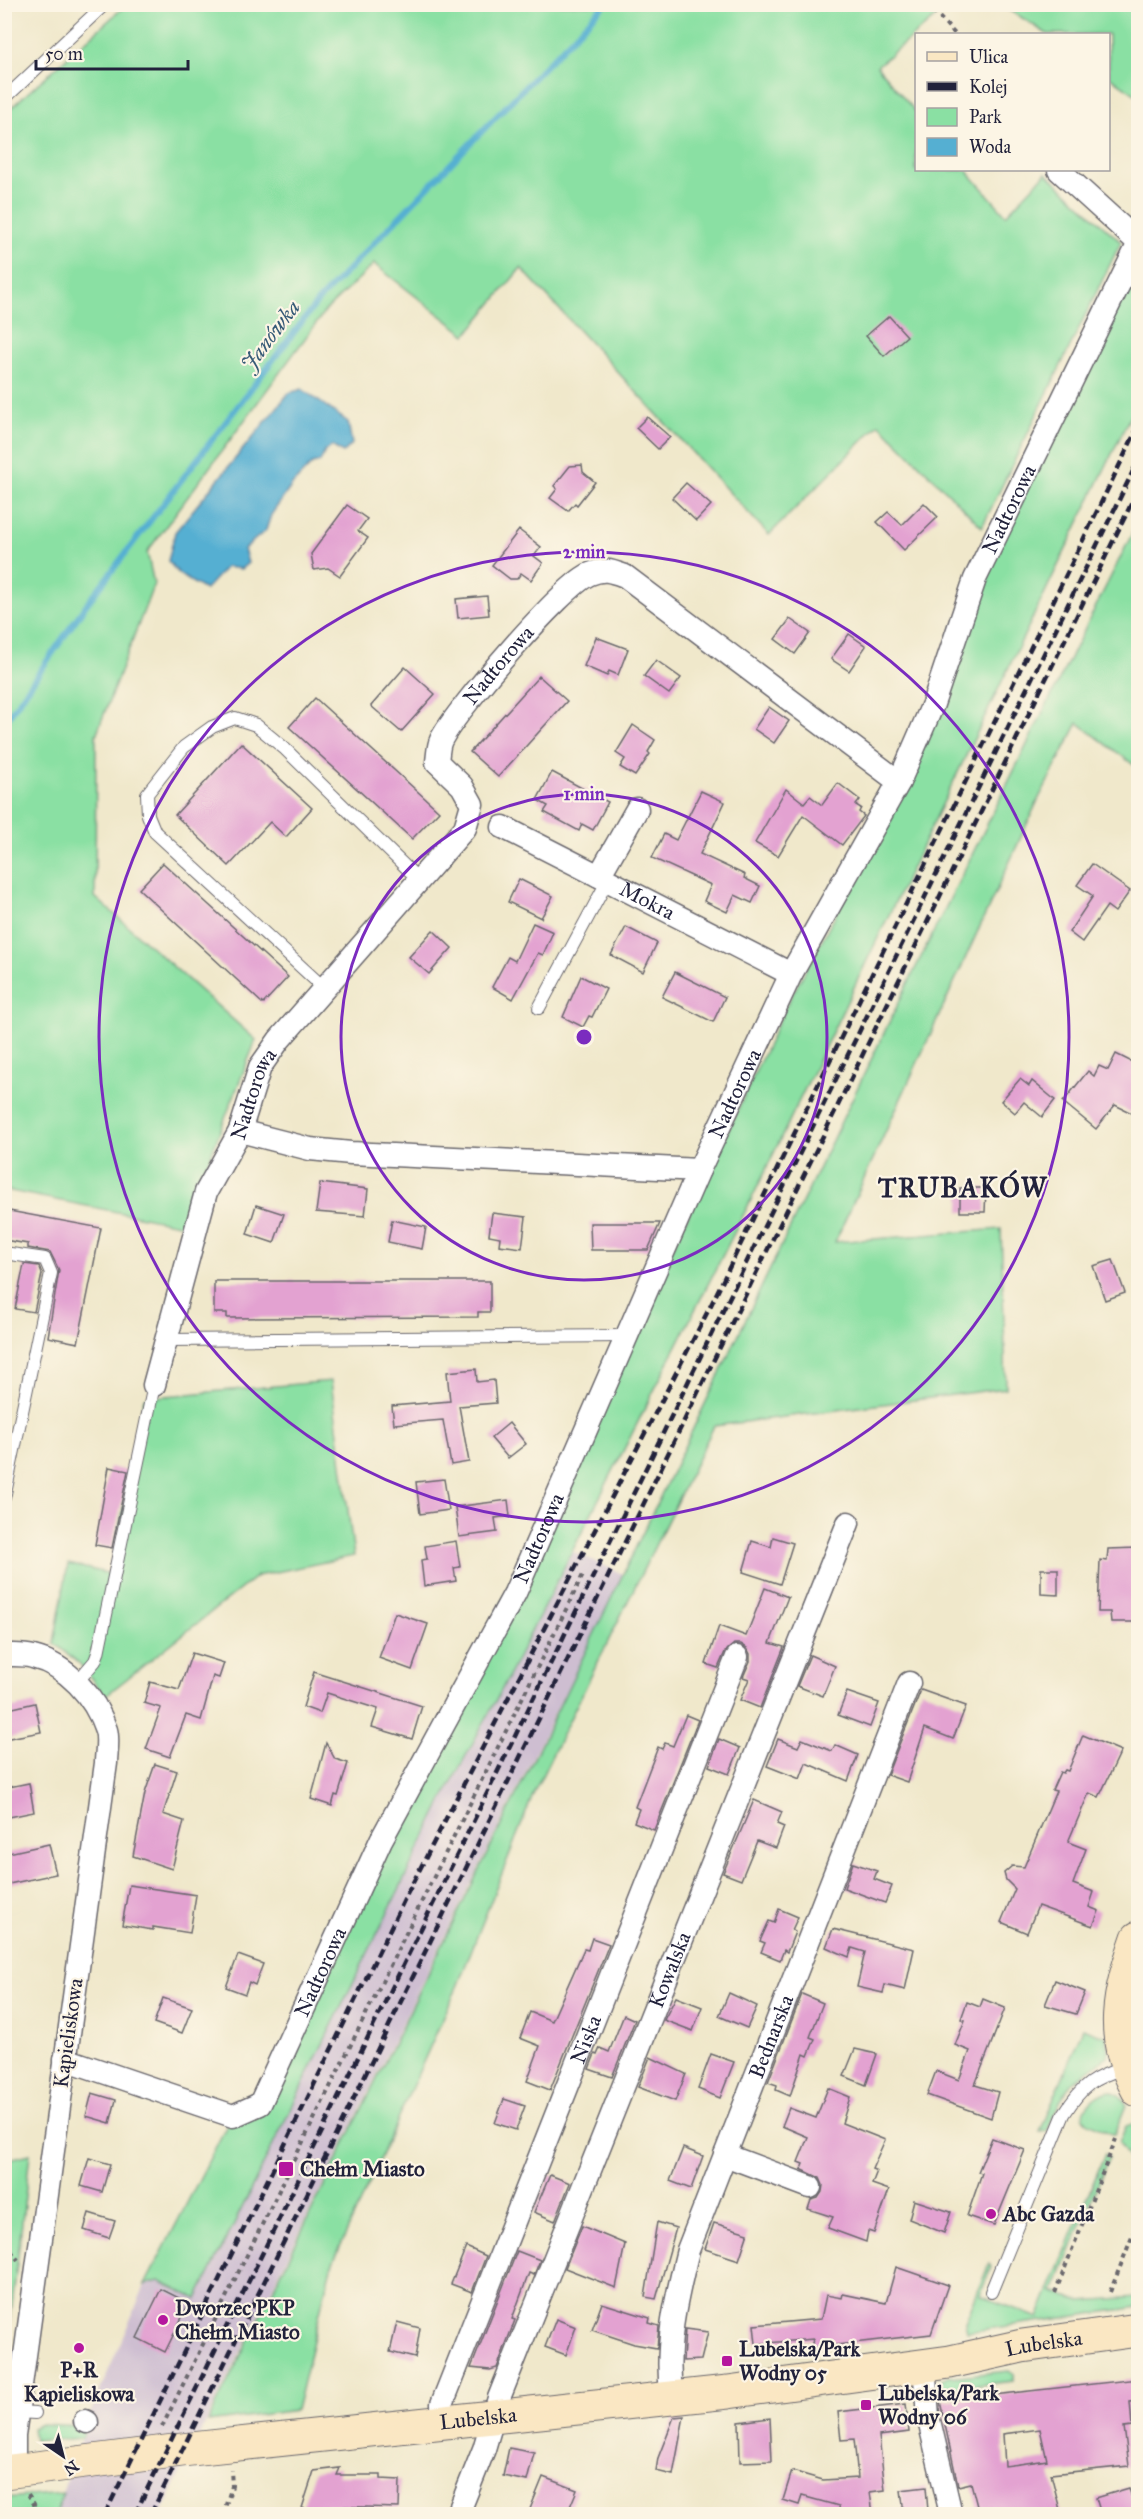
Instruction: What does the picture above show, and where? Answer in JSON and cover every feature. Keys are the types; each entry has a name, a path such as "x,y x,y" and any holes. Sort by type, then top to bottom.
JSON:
{"main road":[{"path":"1133,2078 1120,2037 1120,2002 1122,1986 1138,1938"},
{"name":"Lubelska","path":"9,2471 229,2445 672,2399 937,2364 1022,2346 1138,2330"},
{"name":"Lubelska","path":"937,2364 1047,2363 1138,2353"}],"street":[{"path":"1060,171 1138,243"},
{"name":"Nadtorowa","path":"65,2059 233,2116 260,2104 381,1840 515,1593 699,1170 791,975 899,782 933,704 975,579 1138,243"},
{"name":"Nadtorowa","path":"154,1385 206,1192 240,1131 260,1067 279,1040 465,828 472,804 462,786 437,762 440,742 463,707 565,592 588,574 606,569 625,576 899,782"},
{"path":"603,878 637,809"},
{"name":"Mokra","path":"503,827 791,975"},
{"path":"240,1131 310,1149 351,1153 699,1170"},
{"name":"Kowalska","path":"459,2514 484,2450 492,2418 848,1523"},
{"name":"Kąpieliskowa","path":"4,1655 31,1656 54,1664 77,1682 96,1708 107,1732 106,1763 65,2059 26,2413 14,2436 9,2471"},
{"name":"Niska","path":"443,2423 442,2404 737,1657"},
{"name":"Bednarska","path":"672,2399 668,2375 673,2309 688,2250 909,1683"},
{"path":"725,2155 810,2187"},
{"path":"937,2364 928,2416 951,2514"}],"lane":[{"path":"4,99 105,4"},
{"path":"324,988 155,832 148,815 147,794 184,747 212,727 235,718 256,725 284,748 419,880"},
{"path":"539,1008 603,878"},
{"path":"4,1253 45,1259 51,1273 4,1498"},
{"path":"165,1340 627,1336"},
{"name":"Nadtorowa","path":"77,1682 95,1661 98,1653 154,1385"},
{"path":"991,2292 1064,2114 1074,2098 1088,2083 1133,2078"}],"path":[{"path":"927,4 954,33"},
{"path":"158,2435 583,1575"},
{"path":"1055,2293 1114,2149 1116,2139"},
{"path":"1110,2292 1138,2222"},
{"path":"4,2234 9,2248 22,2266"},
{"path":"223,2514 232,2486 229,2445"}],"shaded area":[{"path":"571,1551 623,1574 161,2514 55,2514 85,2426 145,2285 159,2281 197,2299 455,1776 501,1691"}],"green space":[{"path":"126,5 950,5 877,66 915,111 915,171 967,171 1006,215 1046,173 1121,242 982,527 879,424 769,535 521,268 466,335 374,264 326,310 147,552 154,584 96,735 95,897 256,1040 183,1225 5,1190 4,114"},
{"path":"1002,5 1138,5 1138,96 1110,77 1110,33 1045,33"},
{"path":"1138,261 1138,400 754,1194 501,1691 455,1776 197,2299 159,2281 145,2285 229,2121 260,2104 706,1178 785,1008 872,848 982,578"},
{"path":"1138,522 1138,768 1078,723 1038,800 835,1242 1001,1229 1006,1388 714,1426 535,1790 457,1987 331,2267 296,2410 208,2422 539,1748 909,981"},
{"path":"331,1381 354,1556 257,1576 105,1696 80,1664 54,1643 68,1564 111,1574 144,1398"},
{"path":"1083,2028 1107,2037 1108,2057 1072,2083 1059,2103 1047,2131 1040,2132"},
{"path":"1111,2091 1120,2095 1126,2105 1114,2135 1088,2123 1083,2117 1086,2108 1093,2100"},
{"path":"1135,2123 1138,2135 1138,2172 1119,2143 1126,2126"},
{"path":"30,2154 10,2323 4,2322 5,2160"},
{"path":"1105,2154 1109,2157 1053,2292 1081,2301 1138,2297 1138,2307 967,2332 965,2322 989,2264 991,2267 980,2295 1038,2318"},
{"path":"1009,2371 1013,2374 1013,2381 937,2390 940,2381 948,2377"},
{"path":"41,2424 85,2426 82,2438 34,2441 32,2428"},
{"path":"63,2493 55,2514 5,2514 5,2498"}],"water":[{"path":"302,389 348,422 352,444 343,453 332,446 325,451 320,462 312,464 292,485 271,515 266,530 244,549 248,563 241,569 226,567 205,590 180,575 168,561 175,532 289,393"}],"building":[{"path":"889,316 907,336 884,356 866,336"},
{"path":"647,417 670,437 658,449 636,428"},
{"path":"582,465 583,472 595,482 577,505 575,503 568,511 550,498 557,489 554,486 570,466"},
{"path":"686,483 711,505 696,521 672,498"},
{"path":"924,503 938,517 904,550 877,522 888,512 902,525"},
{"path":"347,505 367,519 358,531 368,538 340,576 328,568 314,570 311,554"},
{"path":"519,530 541,547 534,556 543,563 531,580 521,573 517,579 510,579 492,565"},
{"path":"487,596 489,615 458,618 456,599"},
{"path":"790,619 810,633 795,654 775,639"},
{"path":"849,634 866,646 849,671 831,659"},
{"path":"596,637 628,649 618,675 609,671 607,676 584,666"},
{"path":"656,660 681,678 669,694 644,676"},
{"path":"405,667 435,694 401,732 371,706"},
{"path":"539,676 567,701 498,777 470,752"},
{"path":"315,698 439,811 412,839 289,727"},
{"path":"769,707 789,721 774,743 754,729"},
{"path":"633,725 655,740 648,752 650,754 635,776 620,767 625,759 616,753"},
{"path":"241,743 312,808 286,837 270,822 229,866 175,815"},
{"path":"552,772 608,802 593,830 582,824 579,831 544,812 548,806 537,800"},
{"path":"838,783 860,800 856,805 861,808 859,812 864,816 842,845 803,815 778,856 755,843 786,789 804,803 810,796 822,805"},
{"path":"701,791 725,802 700,854 745,875 744,878 760,886 752,903 735,895 727,912 704,901 711,885 652,858 664,834 676,840"},
{"path":"163,863 288,977 263,1004 139,889"},
{"path":"1092,864 1130,891 1115,912 1107,906 1082,942 1069,932 1093,896 1077,885"},
{"path":"519,879 553,896 541,918 508,902"},
{"path":"533,923 553,932 543,955 538,953 513,999 492,987 508,957 515,961"},
{"path":"626,927 657,943 643,972 611,955"},
{"path":"433,930 452,948 429,974 409,957"},
{"path":"675,972 725,997 713,1022 662,997"},
{"path":"581,976 606,989 592,1017 589,1016 583,1027 563,1017"},
{"path":"1116,1054 1138,1065 1138,1116 1115,1105 1096,1129 1063,1102 1088,1071 1094,1076 1099,1066 1108,1070"},
{"path":"1020,1079 1029,1086 1032,1081 1055,1100 1042,1117 1024,1102 1015,1113 1001,1101"},
{"path":"320,1183 368,1189 365,1216 316,1212"},
{"path":"960,1188 986,1188 985,1212 960,1212"},
{"path":"256,1205 284,1214 274,1243 247,1234"},
{"path":"4,1210 101,1228 78,1343 48,1337 59,1270 50,1252 28,1248 28,1244 4,1240"},
{"path":"492,1213 526,1217 522,1248 499,1245 500,1237 489,1235"},
{"path":"392,1220 426,1227 422,1249 388,1242"},
{"path":"590,1223 660,1223 648,1250 591,1250"},
{"path":"1113,1260 1125,1293 1105,1300 1093,1266"},
{"path":"24,1264 39,1266 42,1274 34,1312 15,1309"},
{"path":"214,1281 490,1281 490,1312 478,1312 478,1317 227,1318 227,1313 214,1313"},
{"path":"476,1369 477,1382 494,1380 496,1403 459,1406 469,1462 451,1465 443,1420 394,1424 392,1406 450,1401 447,1372"},
{"path":"509,1423 526,1444 508,1458 491,1438"},
{"path":"109,1467 128,1471 112,1548 95,1545"},
{"path":"444,1479 449,1510 420,1514 416,1482"},
{"path":"508,1500 510,1516 495,1518 497,1532 459,1537 455,1507"},
{"path":"773,1537 793,1543 780,1584 743,1572 752,1541 771,1547"},
{"path":"456,1541 460,1567 454,1568 456,1581 424,1586 421,1560 427,1559 425,1546"},
{"path":"1138,1548 1138,1622 1111,1622 1110,1612 1098,1612 1100,1560 1107,1561 1108,1549"},
{"path":"1041,1569 1058,1569 1058,1595 1041,1594"},
{"path":"765,1588 788,1597 770,1643 784,1647 760,1708 740,1700 749,1679 743,1677 750,1661 747,1648 741,1644 734,1644 725,1652 718,1668 706,1664 719,1626 746,1636"},
{"path":"395,1613 428,1624 412,1670 379,1658"},
{"path":"192,1653 224,1663 219,1678 213,1676 201,1720 186,1715 170,1757 146,1749 161,1708 144,1703 150,1682 179,1690"},
{"path":"810,1655 835,1666 823,1696 797,1686"},
{"path":"314,1672 422,1706 412,1739 372,1727 378,1709 327,1693 320,1713 303,1707"},
{"path":"921,1690 966,1706 953,1739 925,1728 907,1782 887,1775"},
{"path":"847,1692 879,1703 870,1727 838,1715"},
{"path":"35,1703 41,1732 4,1739 4,1710"},
{"path":"686,1715 698,1720 654,1830 634,1822 639,1809 635,1807 658,1747 662,1749 665,1743 673,1746"},
{"path":"1083,1735 1121,1751 1099,1797 1089,1793 1068,1842 1086,1849 1073,1884 1094,1892 1089,1907 1099,1911 1093,1926 1038,1906 1027,1933 1001,1922 1015,1889 1006,1880 1004,1873 1012,1866 1024,1867 1056,1791 1052,1790 1060,1772 1068,1771"},
{"path":"719,1739 740,1748 729,1774 709,1766"},
{"path":"778,1739 798,1747 802,1739 832,1751 835,1745 858,1755 848,1781 806,1763 800,1779 767,1766"},
{"path":"326,1743 335,1759 348,1763 338,1796 335,1795 332,1806 311,1799"},
{"path":"155,1764 177,1771 163,1814 184,1821 172,1869 133,1856 145,1793"},
{"path":"29,1783 34,1812 4,1818 4,1788"},
{"path":"754,1800 782,1812 777,1824 784,1827 776,1848 757,1841 741,1880 723,1873"},
{"path":"49,1844 56,1874 4,1885 4,1854"},
{"path":"853,1863 877,1871 874,1879 892,1886 885,1903 844,1888"},
{"path":"129,1885 196,1895 190,1933 122,1925"},
{"path":"779,1909 798,1917 792,1930 795,1932 787,1952 784,1950 780,1960 761,1952 765,1943 760,1941 769,1921 774,1923"},
{"path":"833,1929 914,1949 905,1990 885,1985 883,1993 857,1987 865,1952 852,1948 849,1957 826,1947"},
{"path":"592,1938 609,1944 550,2090 527,2081 540,2046 520,2038 530,2012 552,2021 584,1949 588,1950"},
{"path":"238,1955 263,1964 255,1985 249,1982 245,1994 226,1987"},
{"path":"1055,1980 1085,1992 1076,2014 1045,2005"},
{"path":"729,1993 757,2006 747,2028 719,2016"},
{"path":"802,1994 823,2003 810,2037 815,2039 808,2056 804,2054 790,2096 776,2090 777,2085 768,2082"},
{"path":"676,1997 702,2007 693,2031 664,2020"},
{"path":"163,1998 192,2008 182,2033 154,2023"},
{"path":"983,1999 1005,2008 975,2085 998,2092 991,2118 927,2095 936,2071 959,2080 970,2051 955,2045 965,2020 961,2019 967,2002 980,2007"},
{"path":"624,2015 635,2020 612,2077 589,2069 600,2048 609,2052"},
{"path":"855,2049 877,2054 866,2085 844,2076"},
{"path":"711,2054 734,2062 720,2098 698,2089"},
{"path":"650,2057 686,2074 675,2101 638,2087"},
{"path":"828,2088 850,2097 842,2123 885,2140 872,2169 877,2171 872,2184 889,2190 874,2233 868,2231 866,2242 828,2228 833,2217 808,2209 811,2200 818,2198 822,2192 823,2185 820,2178 801,2169 803,2164 798,2162 808,2137 782,2126 789,2108 816,2118"},
{"path":"92,2093 116,2100 110,2123 86,2116"},
{"path":"504,2099 525,2106 516,2130 495,2123"},
{"path":"992,2138 1025,2150 994,2225 967,2216 982,2173 978,2172"},
{"path":"683,2148 703,2156 691,2189 670,2181"},
{"path":"89,2158 110,2164 102,2192 81,2186"},
{"path":"550,2175 570,2183 555,2221 534,2212"},
{"path":"914,2200 951,2212 944,2233 909,2219"},
{"path":"89,2213 115,2221 109,2238 84,2230"},
{"path":"657,2222 676,2228 656,2299 645,2297"},
{"path":"714,2223 748,2233 739,2260 705,2249"},
{"path":"582,2226 625,2244 616,2288 565,2268"},
{"path":"466,2247 486,2256 472,2292 451,2284"},
{"path":"517,2251 540,2260 534,2275 529,2273 497,2368 490,2370 471,2368"},
{"path":"896,2267 948,2285 931,2334 811,2348 813,2339 756,2344 754,2325 821,2319 826,2295 842,2298 843,2294 886,2303"},
{"name":"Dworzec PKP Chełm Miasto","path":"161,2289 189,2303 165,2352 137,2338"},
{"path":"602,2303 650,2318 649,2323 659,2326 657,2348 634,2344 592,2330"},
{"path":"556,2319 576,2327 566,2355 545,2347"},
{"path":"397,2322 420,2328 415,2358 390,2352"},
{"path":"685,2329 708,2332 701,2360 683,2361"},
{"path":"1138,2379 1138,2401 1130,2402 1132,2426 1124,2427 1129,2466 1051,2474 1061,2514 979,2514 971,2483 958,2486 940,2401","holes":["1040,2429 1047,2460 1005,2466 1003,2434"]},
{"path":"906,2404 909,2432 879,2436 885,2490 870,2492 873,2514 840,2514 839,2506 802,2496 799,2505 783,2500 792,2471 823,2480 858,2478 854,2439 841,2440 838,2412"},
{"path":"684,2416 673,2475 656,2471 658,2458 674,2417"},
{"path":"770,2418 772,2461 740,2462 739,2422"},
{"path":"509,2448 534,2453 527,2481 503,2476"},
{"path":"340,2468 337,2475 381,2475 381,2479 400,2480 399,2508 328,2506 325,2514 322,2514 302,2508 314,2471"},
{"path":"543,2477 577,2490 567,2514 528,2514"},
{"path":"926,2487 928,2511 904,2513 901,2490"},
{"path":"1129,2488 1137,2514 1101,2514 1096,2498"}],"waterway":[{"name":"Janówka","path":"4,723 86,605 318,301 605,4"}],"railway":[{"path":"105,2514 405,1898 710,1307 1138,427"},
{"path":"135,2514 1138,461"},
{"path":"151,2514 1138,490"}],"place":[{"name":"Chełm Miasto","path":"286,2169"},
{"name":"Abc Gazda","path":"991,2214"},
{"name":"Dworzec PKP Chełm Miasto","path":"163,2320"},
{"name":"P+R Kąpieliskowa","path":"79,2348"},
{"name":"Lubelska/Park Wodny 05","path":"727,2361"},
{"name":"Lubelska/Park Wodny 06","path":"866,2405"}],"district":[{"name":"TRUBAKÓW","path":"963,1188"}]}
